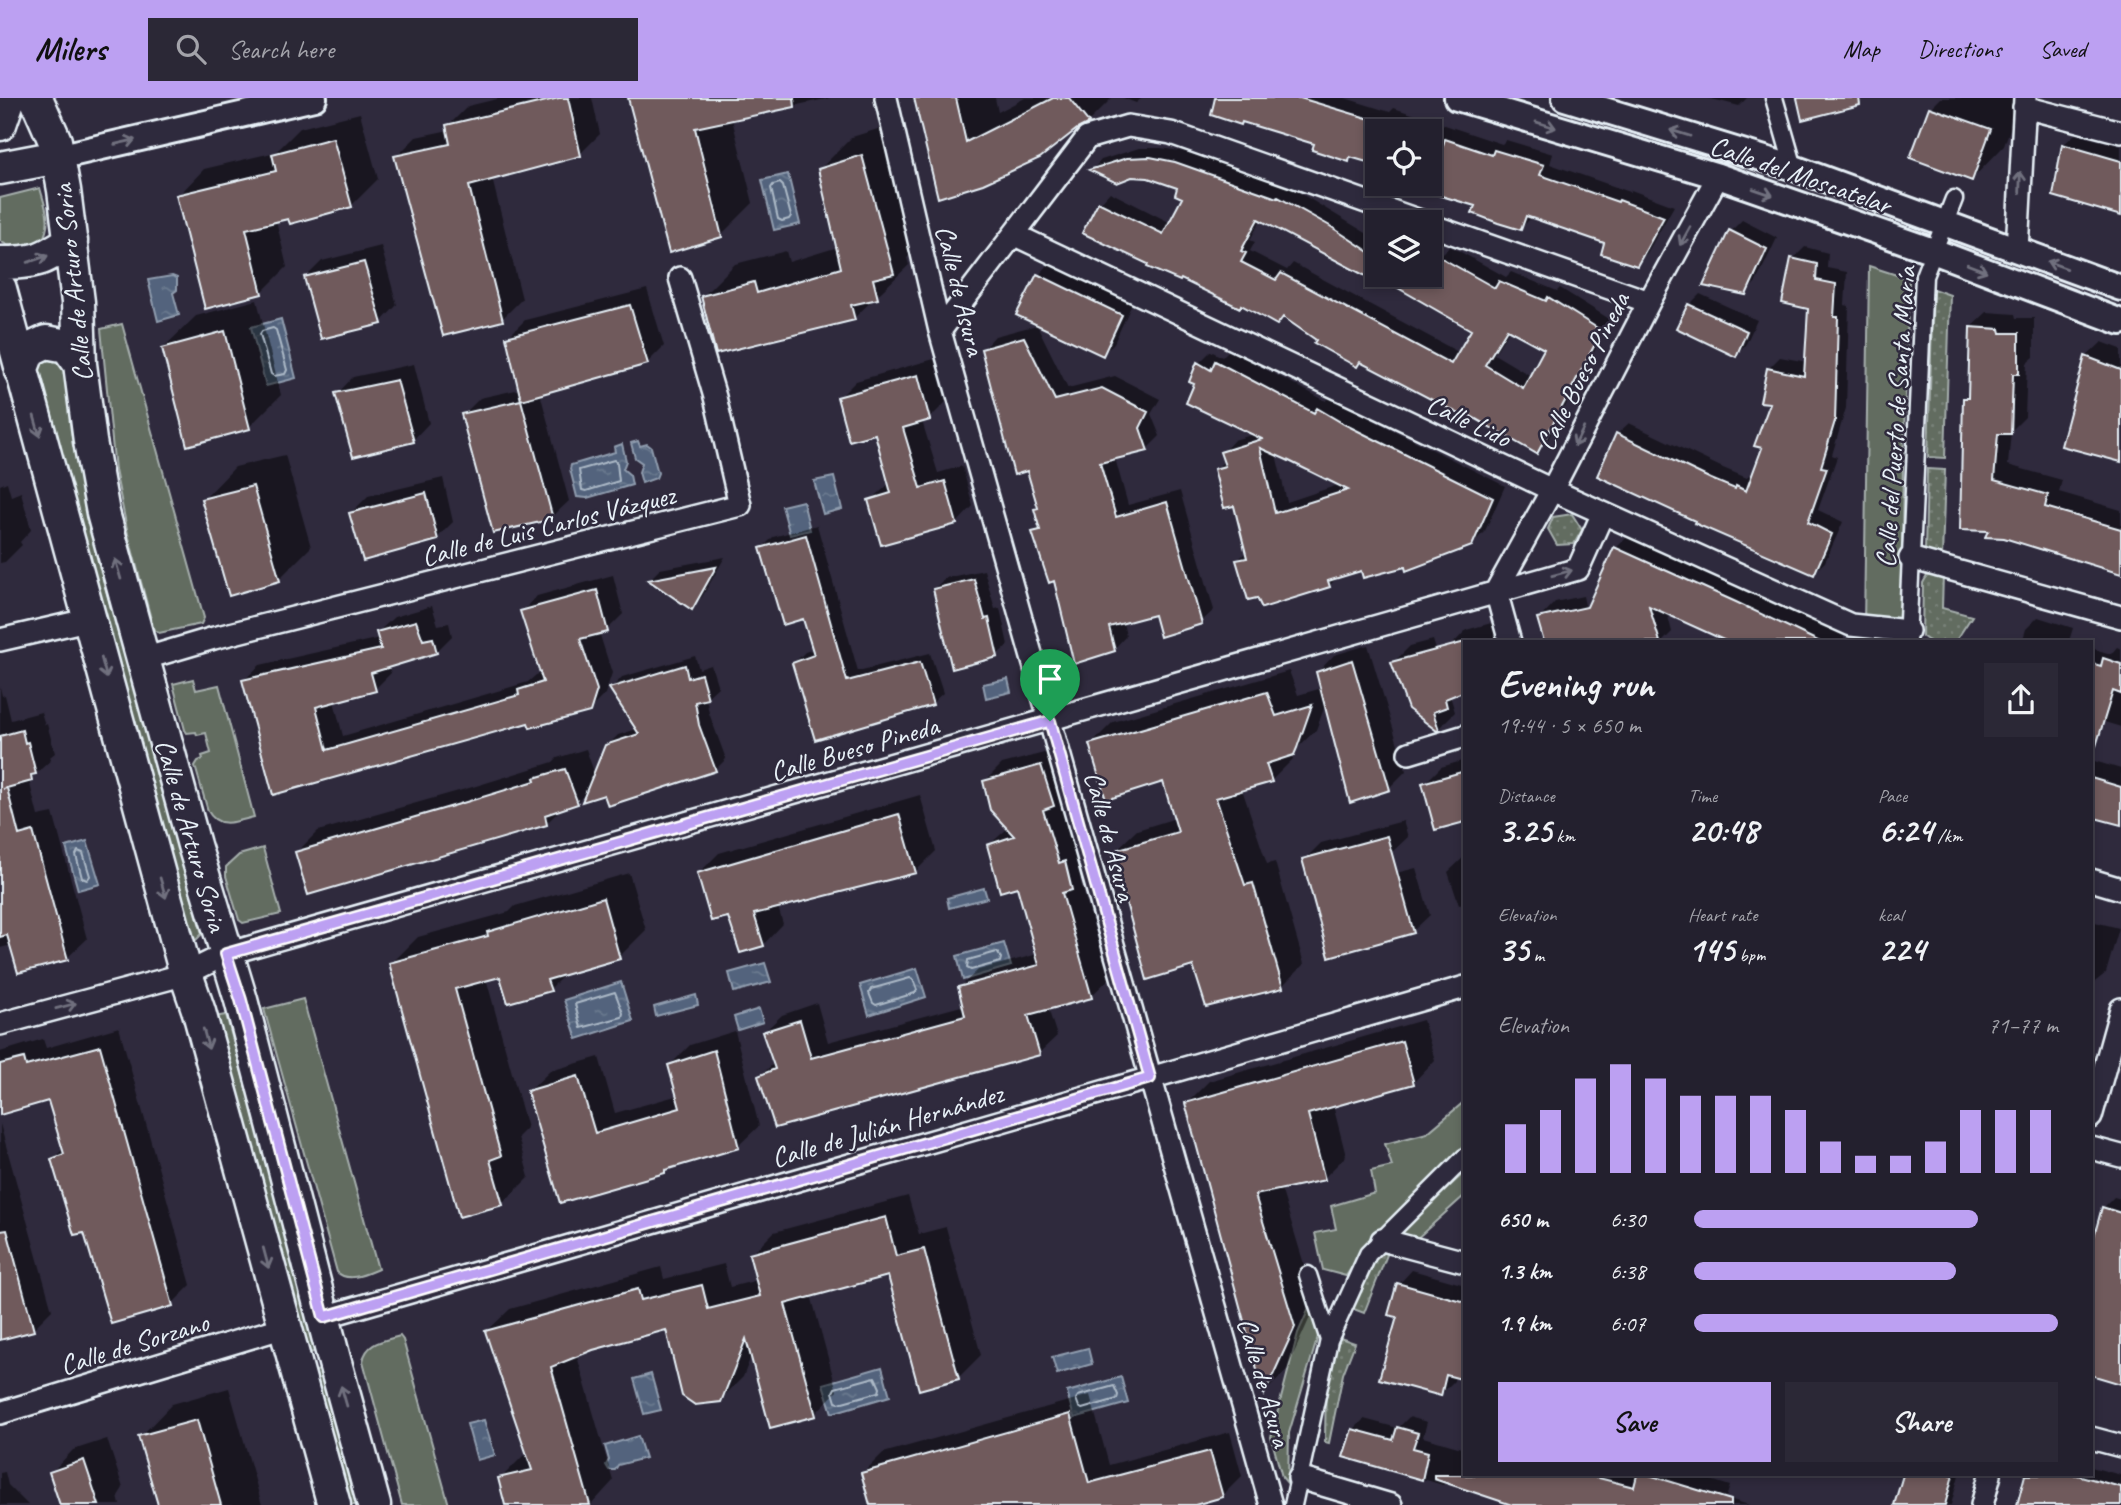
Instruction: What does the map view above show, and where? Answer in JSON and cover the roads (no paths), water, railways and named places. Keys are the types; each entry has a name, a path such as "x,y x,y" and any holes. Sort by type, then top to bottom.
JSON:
{"main road":[{"path":"0,124 9,98"},
{"name":"Calle de Arturo Soria","path":"36,98 55,141 58,157 78,302 80,364 103,513 241,1000 374,1505"},
{"name":"Calle de Arturo Soria","path":"0,168 58,157"},
{"path":"0,263 28,263 46,258 71,241"},
{"name":"Calle de Arturo Soria","path":"0,289 334,1505"},
{"path":"21,371 29,350 46,342 67,346 80,364"}],"street":[{"path":"58,157 314,98"},
{"name":"Calle de Asura","path":"886,98 940,331 1271,1505"},
{"name":"Calle del Moscatelar","path":"1457,98 1718,176 1933,251 2121,321"},
{"name":"Calle del Moscatelar","path":"1565,98 1794,168 2121,288"},
{"path":"1774,98 1794,168"},
{"path":"2017,250 2024,103 2121,132"},
{"path":"940,331 1087,138 1128,126 1171,133 1389,210"},
{"name":"Calle Bueso Pineda","path":"1496,591 1718,176"},
{"name":"Calle del Puerto de Santa María","path":"1907,636 1924,276 1954,199"},
{"path":"1442,229 1649,302"},
{"name":"Calle Lido","path":"1015,235 1552,490 1851,625 1907,636"},
{"name":"Calle de Luis Carlos Vázquez","path":"143,659 740,505 715,397 680,278"},
{"name":"Calle Bueso Pineda","path":"0,1024 186,974 226,954 1578,569 1603,513"},
{"path":"1910,558 2121,617"},
{"path":"1496,591 1509,640"},
{"path":"0,640 91,619"},
{"path":"1409,752 1463,737"},
{"path":"2093,881 2121,889"},
{"name":"Calle de Julián Hernández","path":"324,1317 1463,988"},
{"path":"2093,1109 2121,1009"},
{"path":"2093,1149 2121,1156"},
{"path":"1293,1505 1329,1340 1368,1254 1463,1159"},
{"path":"1382,1240 1463,1261"},
{"path":"1308,1275 1329,1340"},
{"name":"Calle de Sorzano","path":"0,1413 285,1327"},
{"path":"2093,1439 2121,1446"},
{"path":"1982,1505 1990,1476"},
{"path":"1299,1478 1391,1505"}],"water":[{"path":"788,174 800,224 774,230 762,180"},
{"path":"172,276 177,278 177,290 173,293 179,315 158,321 148,280"},
{"path":"281,319 296,378 266,386 251,327"},
{"path":"638,441 640,446 647,444 651,447 658,473 656,478 642,483 639,472 642,463 635,458 631,443"},
{"path":"622,444 626,461 623,469 630,475 632,485 587,498 577,497 571,465 615,452 614,447"},
{"path":"834,477 842,509 823,514 814,481"},
{"path":"803,501 810,530 790,535 782,506"},
{"path":"1008,679 1011,692 986,698 983,684"},
{"path":"87,841 100,884 78,890 66,847"},
{"path":"984,888 987,898 949,908 947,898"},
{"path":"1004,943 1011,966 963,980 957,956"},
{"path":"765,963 771,982 734,992 729,973"},
{"path":"917,968 926,997 869,1015 860,985"},
{"path":"621,982 633,1021 577,1039 564,1000"},
{"path":"696,995 698,1005 656,1016 654,1007"},
{"path":"759,1009 763,1022 738,1030 734,1017"},
{"path":"1088,1348 1092,1364 1057,1374 1052,1357"},
{"path":"882,1367 890,1396 832,1413 823,1384"},
{"path":"651,1374 661,1410 644,1414 634,1379"},
{"path":"1121,1377 1128,1403 1074,1418 1067,1392"},
{"path":"484,1420 495,1455 477,1460 467,1424"},
{"path":"638,1436 645,1458 609,1470 606,1465 609,1460 605,1446"}]}
